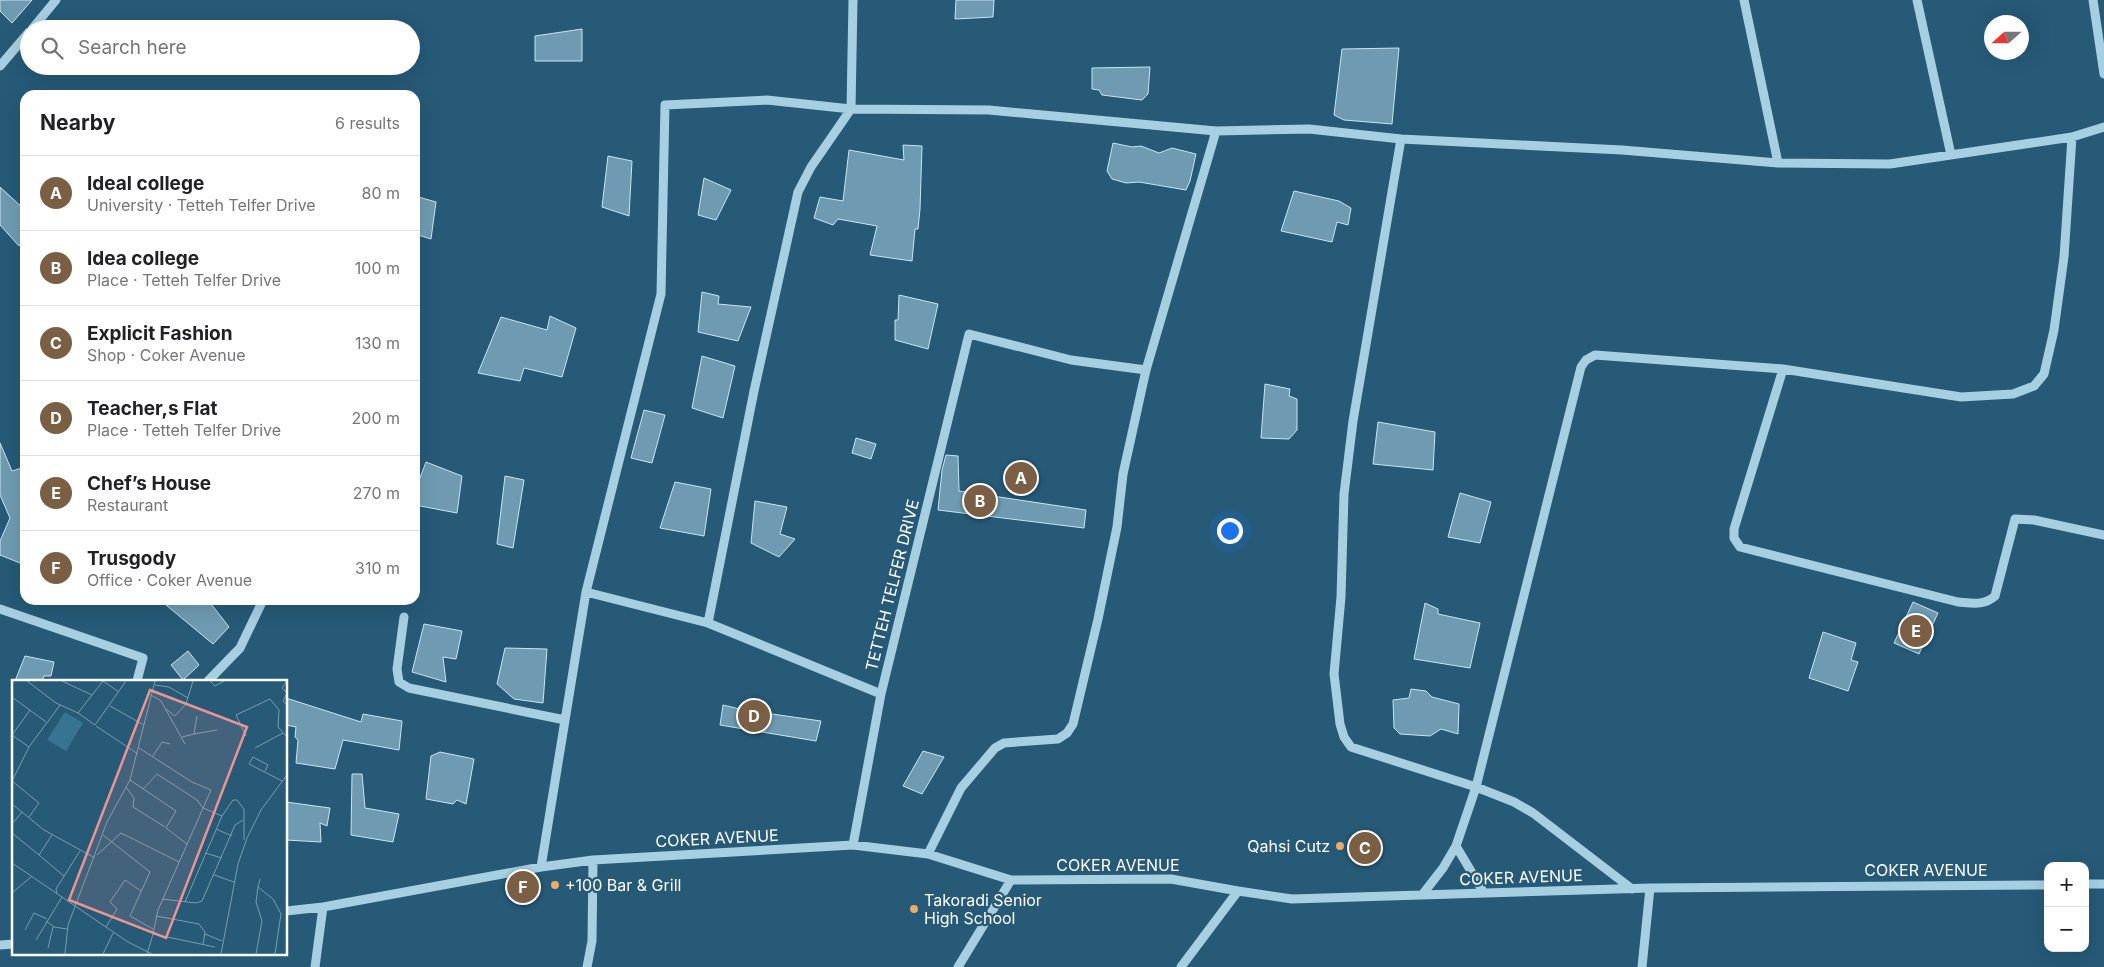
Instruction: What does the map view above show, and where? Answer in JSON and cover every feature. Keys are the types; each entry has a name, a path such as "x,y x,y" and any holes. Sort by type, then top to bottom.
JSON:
{"street":[{"path":"39,20 56,0"},
{"path":"708,623 754,391 798,192 811,167 851,109 853,0"},
{"path":"1744,0 1778,163"},
{"path":"1917,0 1951,155"},
{"path":"2093,0 2104,74"},
{"path":"0,66 20,43"},
{"path":"541,867 586,592 661,294 665,104 767,100 851,109 989,110 1216,131 1309,129 1401,138 1622,150 1778,163 1890,164 2072,137 2104,128"},
{"path":"928,854 961,788 995,748 1004,743 1058,739 1067,733 1073,724 1098,619 1117,527 1122,474 1146,370 1216,131"},
{"path":"1422,895 1443,868 1456,846 1476,787 1581,367 1586,360 1595,355 1783,369 1961,397 2013,394 2034,386 2044,374 2054,330 2064,257 2072,137"},
{"path":"1401,138 1353,421 1345,485 1341,597 1334,674 1340,724 1344,737 1351,747 1476,787 1514,802 1533,813 1632,889"},
{"name":"TETTEH TELFER DRIVE","path":"853,844 881,694 969,334 1071,360 1146,370"},
{"path":"1783,369 1734,529 1734,538 1740,547 1958,602 1979,604 1989,602 1995,596 2014,519 2034,520 2104,535"},
{"path":"586,592 708,623 881,694"},
{"path":"209,680 240,648 261,605"},
{"path":"0,609 143,658 137,680"},
{"path":"404,617 397,669 399,682 408,688 565,720"},
{"name":"COKER AVENUE","path":"288,911 323,907 541,867 593,860 853,844 928,854 1010,880 1171,879 1238,892 1292,899 1650,888 2044,885"},
{"path":"1456,846 1484,893"},
{"path":"587,967 592,941 593,860"},
{"path":"958,967 1010,880"},
{"path":"2089,884 2104,884"},
{"path":"1642,967 1650,888"},
{"path":"1181,967 1238,892"},
{"path":"315,967 323,907"}],"building":[{"path":"0,0 32,0 12,23 0,11"},
{"path":"956,0 994,0 993,17 955,19"},
{"path":"582,29 582,61 535,61 535,36"},
{"path":"1399,48 1392,124 1344,120 1334,115 1342,49"},
{"path":"1150,67 1148,94 1142,100 1102,95 1099,90 1092,89 1092,68"},
{"path":"1113,143 1132,147 1141,146 1159,153 1172,148 1196,154 1186,190 1139,182 1126,183 1112,179 1107,171"},
{"path":"903,145 922,146 920,209 918,229 915,229 912,261 870,255 877,226 838,219 833,225 814,218 820,197 843,201 849,150 904,160"},
{"path":"608,156 632,161 629,216 602,207"},
{"path":"704,178 731,190 716,220 698,215"},
{"path":"0,187 20,205 19,246 0,225"},
{"path":"1294,191 1339,201 1351,208 1348,225 1337,222 1332,242 1281,231"},
{"path":"420,197 436,202 431,239 420,236"},
{"path":"702,292 719,296 718,304 751,307 738,341 698,332"},
{"path":"899,295 938,304 928,349 895,340 895,320 898,320"},
{"path":"550,316 576,328 562,377 524,368 520,381 478,373 501,317 547,330"},
{"path":"702,356 735,366 723,418 692,408"},
{"path":"1265,384 1290,389 1289,396 1297,399 1297,430 1289,439 1261,438"},
{"path":"644,410 665,415 652,463 631,458"},
{"path":"1378,422 1435,432 1433,470 1373,464"},
{"path":"856,438 876,444 871,459 852,453"},
{"path":"0,443 12,471 20,469 20,563 0,555 0,541 10,518 0,495"},
{"path":"946,455 958,456 959,491 1086,510 1084,528 938,510 942,470"},
{"path":"426,462 462,476 457,513 420,506 420,478"},
{"path":"505,476 524,480 513,548 497,544"},
{"path":"675,482 711,489 704,536 660,528"},
{"path":"1460,493 1491,502 1480,543 1448,537"},
{"path":"755,501 787,507 780,534 795,539 779,557 751,543"},
{"path":"1913,602 1938,613 1919,654 1894,643"},
{"path":"1425,603 1438,609 1438,614 1480,623 1470,668 1414,659"},
{"path":"166,605 212,605 229,627 213,644"},
{"path":"424,624 462,631 456,659 443,657 446,682 412,672"},
{"path":"1823,632 1856,643 1851,660 1858,662 1848,691 1809,678"},
{"path":"505,648 547,649 543,703 514,699 497,684"},
{"path":"188,651 199,665 183,680 171,665"},
{"path":"25,656 54,662 51,676 44,676 42,680 15,680"},
{"path":"1411,689 1426,691 1432,697 1459,704 1458,734 1441,729 1430,736 1400,734 1394,728 1393,700 1409,698"},
{"path":"288,699 361,722 363,714 402,721 399,750 343,740 335,769 296,763 298,740 295,737 296,727 288,725"},
{"path":"723,705 744,710 821,721 816,741 720,725"},
{"path":"923,751 944,757 922,794 903,786"},
{"path":"440,752 474,759 466,804 457,800 453,804 426,799 431,756"},
{"path":"352,774 362,774 365,808 399,814 393,842 351,835"},
{"path":"288,802 330,808 327,826 320,823 321,842 288,840"}],"place":[{"name":"Ideal college","path":"1021,478"},
{"name":"Idea college","path":"980,501"},
{"name":"Chef’s House","path":"1916,631"},
{"name":"Teacher,s Flat","path":"754,716"},
{"name":"Qahsi Cutz","path":"1340,846"},
{"name":"Explicit Fashion","path":"1365,848"},
{"name":"+100 Bar & Grill","path":"555,885"},
{"name":"Trusgody","path":"523,887"},
{"name":"Takoradi Senior High School","path":"914,909"}]}
